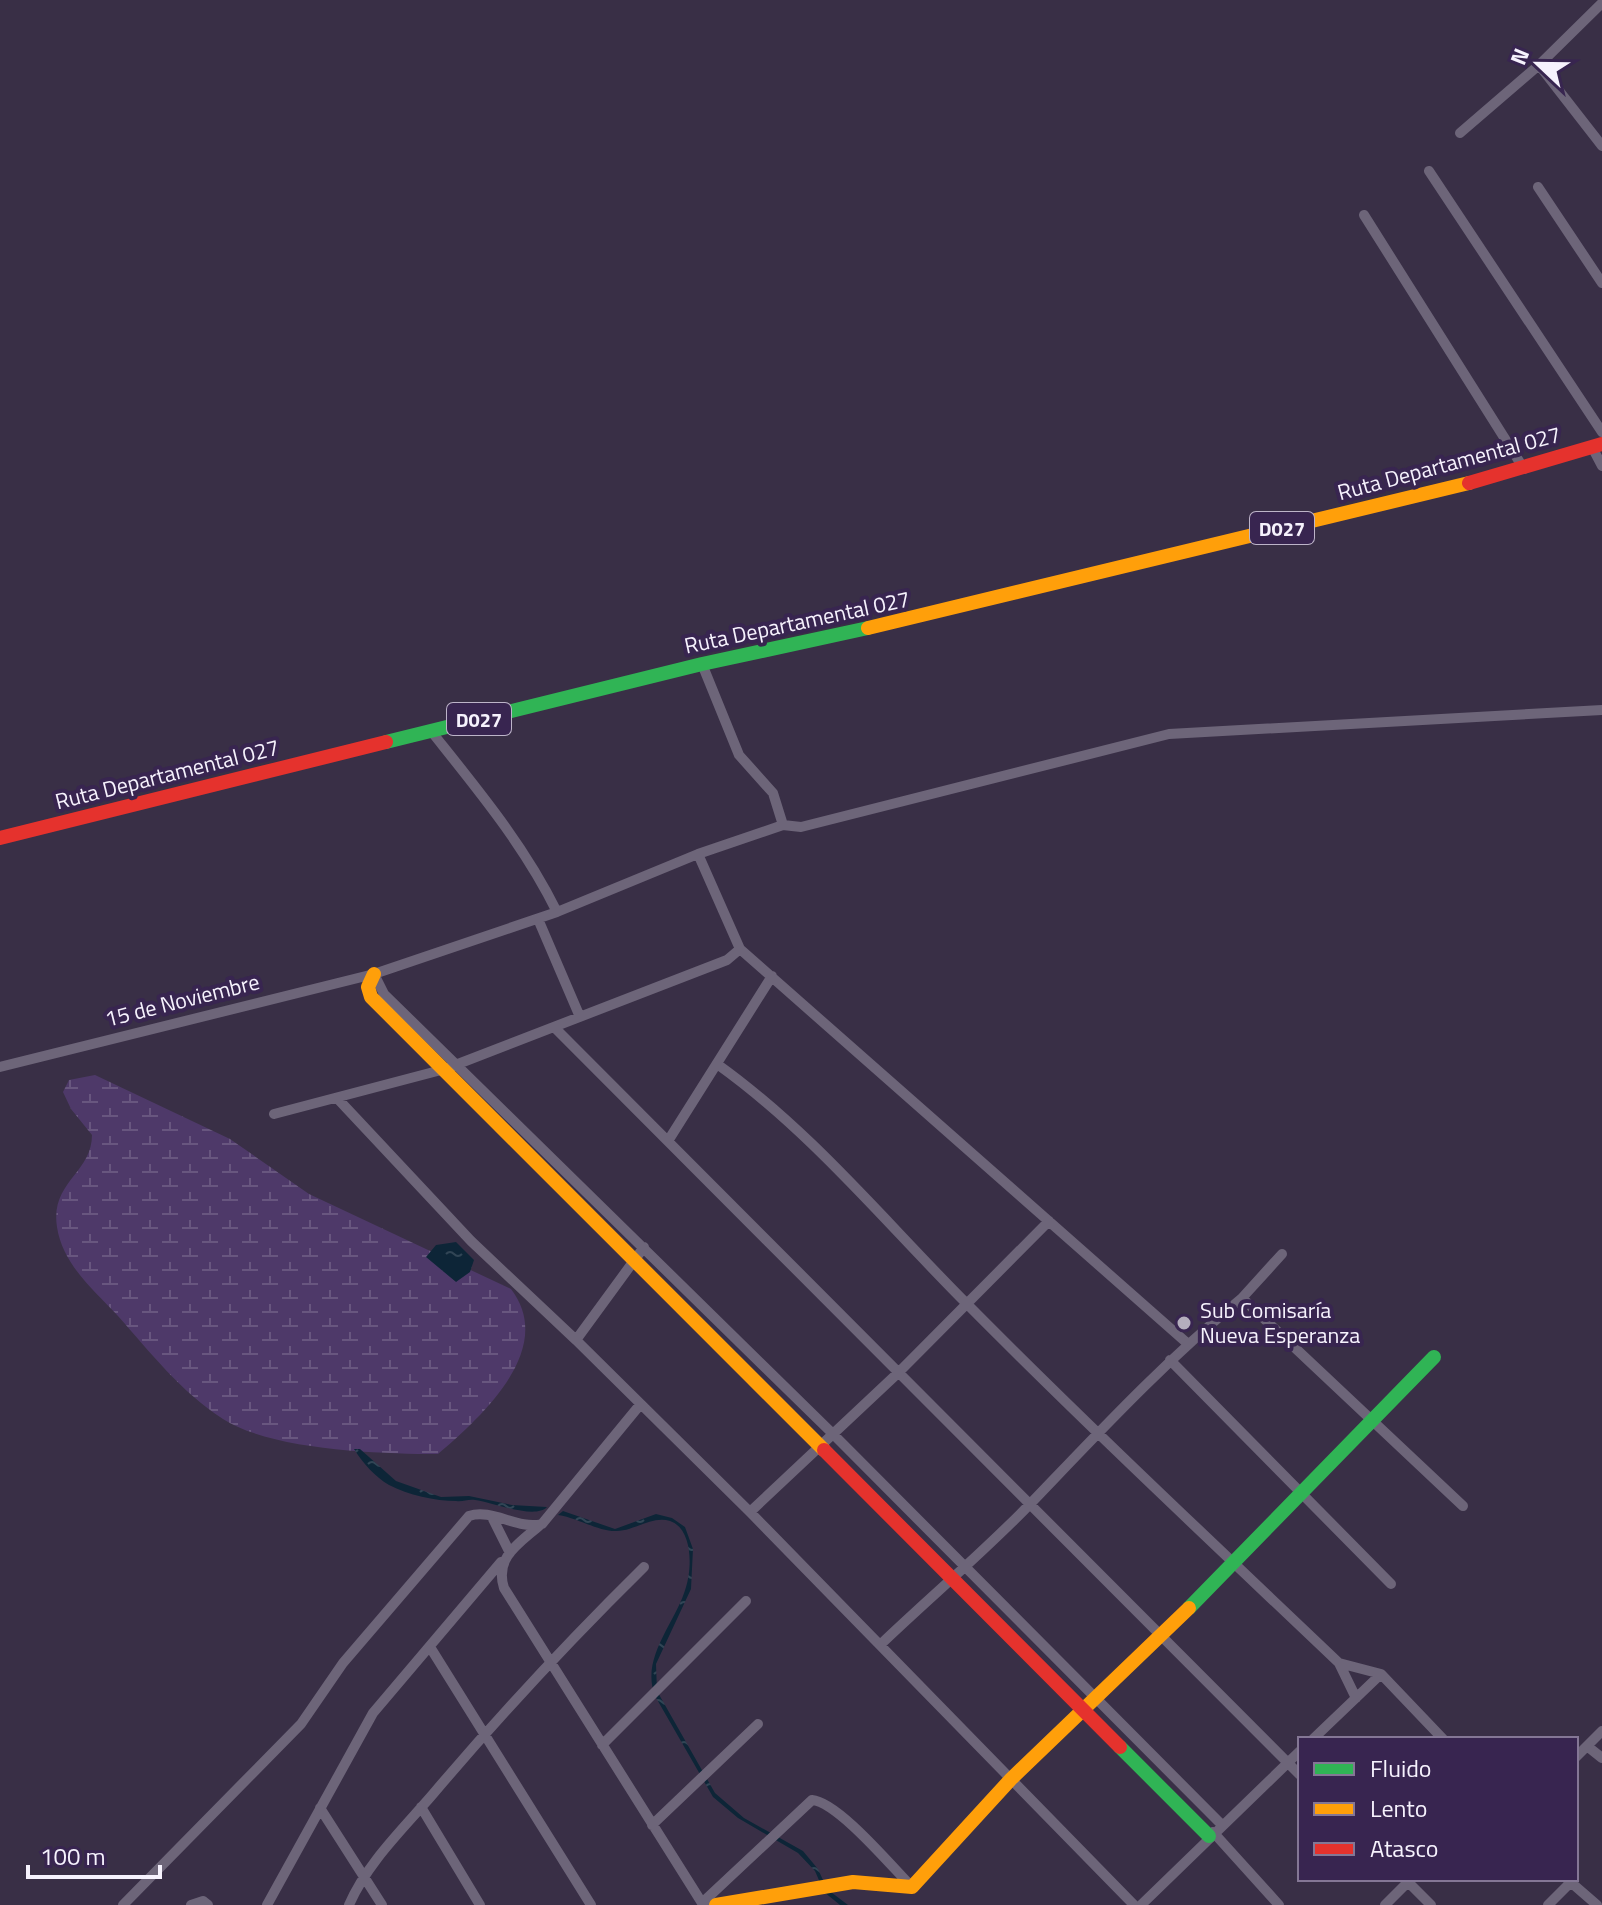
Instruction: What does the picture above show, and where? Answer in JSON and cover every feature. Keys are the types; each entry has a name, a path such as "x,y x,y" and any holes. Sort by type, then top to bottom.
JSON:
{"street":[{"path":"1460,133 1539,65 1602,3"},
{"path":"1539,65 1602,146"},
{"path":"1429,171 1602,432"},
{"path":"1538,187 1602,283"},
{"path":"1364,215 1524,469"},
{"path":"1597,445 1602,466"},
{"name":"Ruta Departamental 027","path":"0,838 702,664 961,608 1524,469 1597,445"},
{"path":"702,664 739,755 773,793 783,825"},
{"name":"15 de Noviembre","path":"0,1067 374,974 538,919 698,854 783,825 801,827 1169,734 1602,710"},
{"path":"431,731 520,845 536,868 557,912"},
{"path":"698,854 740,949 1187,1343"},
{"path":"538,919 580,1017"},
{"path":"274,1114 451,1067 727,960 740,949"},
{"path":"374,974 368,987 371,997 451,1067 639,1252 833,1434 1095,1697 1279,1905"},
{"path":"668,1141 772,976"},
{"path":"554,1027 1162,1633 1298,1773"},
{"path":"717,1064 760,1095 830,1159 967,1304 1339,1663 1356,1698"},
{"path":"337,1098 471,1241 750,1512 1134,1905"},
{"path":"750,1512 899,1372 1049,1221"},
{"path":"576,1340 639,1252"},
{"path":"639,1252 820,1446 1083,1708 1214,1831"},
{"path":"880,1645 1030,1504 1097,1430 1187,1343 1242,1298 1282,1254"},
{"path":"1242,1298 1463,1506"},
{"path":"912,1887 1011,1779 1235,1564 1434,1357"},
{"path":"1170,1360 1391,1584"},
{"path":"267,1905 373,1713 501,1562 554,1511 639,1406"},
{"path":"123,1905 301,1724 343,1663 466,1519 473,1514 532,1526 542,1524"},
{"path":"493,1519 510,1553"},
{"path":"501,1562 499,1575 504,1588 652,1825 709,1904"},
{"path":"349,1905 364,1874 484,1734 549,1660 644,1567"},
{"path":"602,1745 746,1601"},
{"path":"430,1647 591,1905"},
{"path":"1339,1663 1381,1674 1441,1737"},
{"path":"1315,1737 1381,1674"},
{"path":"652,1825 758,1724"},
{"path":"1578,1755 1602,1731"},
{"path":"1587,1746 1602,1758"},
{"path":"1141,1905 1298,1753"},
{"path":"709,1904 812,1800 822,1801 830,1807 912,1887"},
{"path":"421,1807 480,1905"},
{"path":"320,1808 382,1905"},
{"path":"1385,1905 1407,1881"},
{"path":"1409,1881 1431,1905"},
{"path":"1548,1905 1568,1881 1597,1905"},
{"path":"709,1904 853,1882 912,1887"},
{"path":"191,1905 203,1901 208,1905"}],"green space":[{"path":"95,1075 230,1139 309,1194 511,1289 523,1312 525,1335 519,1358 508,1380 492,1401 438,1454 414,1454 326,1448 269,1438 223,1419 193,1397 80,1276 60,1241 56,1212 65,1188 86,1159 92,1135 71,1109 63,1092 69,1080"}],"water":[{"path":"456,1242 474,1260 470,1272 456,1282 426,1257 436,1245"},
{"path":"354,1449 360,1449 396,1481 441,1497 469,1496 512,1505 547,1507 533,1512 475,1500 448,1501 413,1494 379,1478"},
{"path":"563,1511 615,1529 656,1514 672,1518 685,1527 693,1549 691,1589 656,1664 657,1691 715,1793 744,1818 803,1851 818,1869 827,1889 848,1905 840,1905 824,1892 815,1871 798,1853 738,1818 713,1797 655,1696 652,1668 688,1579 689,1550 678,1525 664,1520 610,1531 558,1515"}],"traffic: fast":[{"path":"386,742 702,664 868,628"},
{"path":"1189,1608 1434,1357"},
{"path":"1120,1747 1209,1836"}],"traffic: slow":[{"path":"868,628 1469,483"},
{"path":"374,974 368,987 371,997 824,1450"},
{"path":"716,1905 853,1882 912,1887 1011,1779 1189,1608"}],"traffic: jam":[{"path":"1469,483 1602,444"},
{"path":"0,838 386,742"},
{"path":"824,1450 1120,1747"}],"place":[{"name":"Sub Comisaría Nueva Esperanza","path":"1184,1323"}]}
